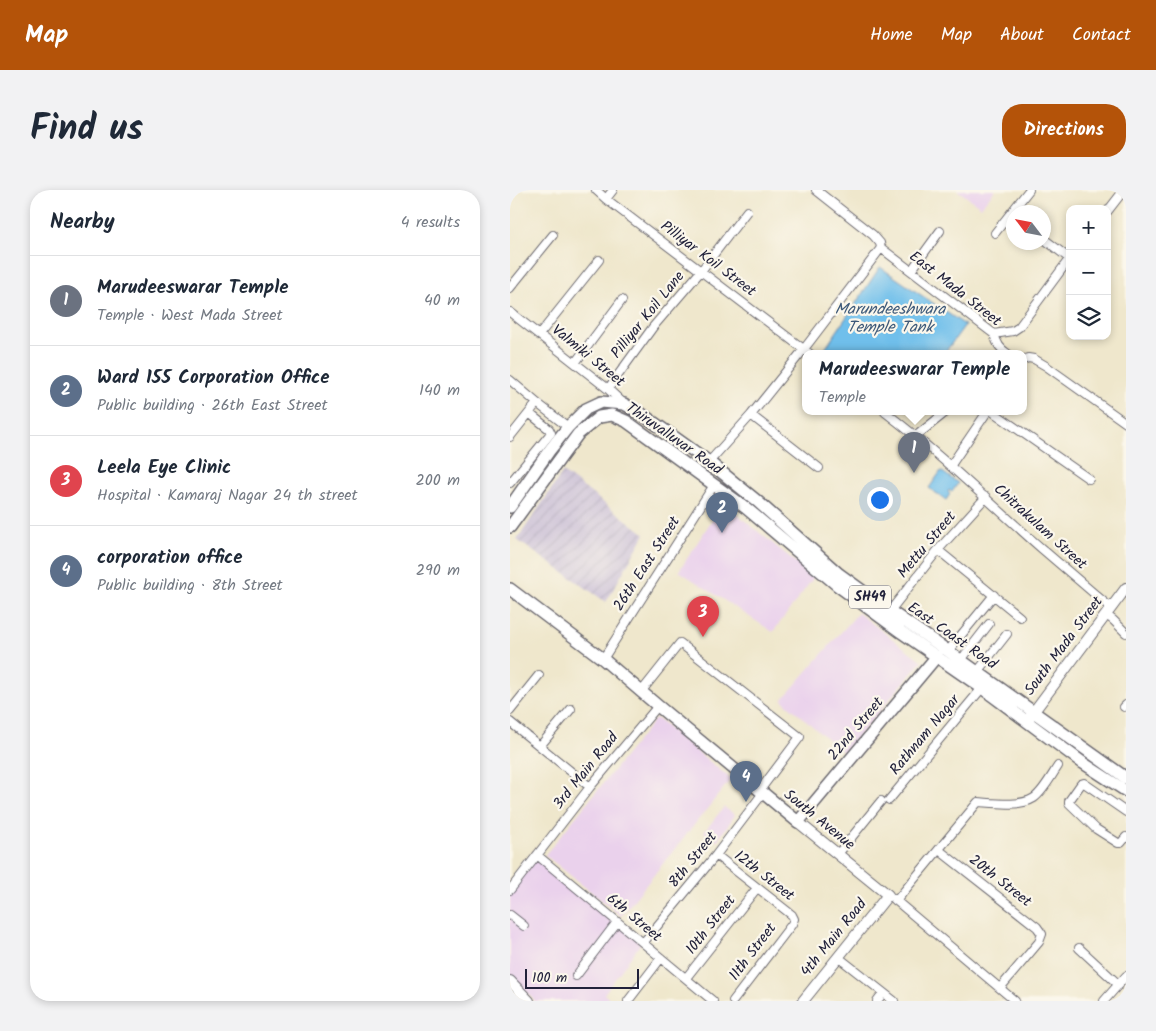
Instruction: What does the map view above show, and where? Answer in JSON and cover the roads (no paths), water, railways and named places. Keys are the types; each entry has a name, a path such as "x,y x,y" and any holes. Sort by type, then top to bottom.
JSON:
{"main road":[{"name":"Thiruvalluvar Road","path":"510,508 568,427 586,409 601,402 624,404"},
{"name":"East Coast Road","path":"624,404 639,412 709,462 757,501 839,574 890,612 904,627 943,653 982,688 1030,716"},
{"name":"Thiruvalluvar Road","path":"510,527 578,434 599,417 612,415 626,421 746,508 837,586 904,627"},
{"name":"South Avenue","path":"510,588 603,659 892,898"},
{"name":"South Mada Street","path":"1030,716 1126,588"},
{"name":"East Coast Road","path":"943,653 961,660 1030,716 1124,787"},
{"name":"22nd Street","path":"798,822 943,653"},
{"name":"4th Main Road","path":"803,1001 838,957 892,898"},
{"path":"510,981 529,1001"}],"street":[{"name":"Pilliyar Koil Street","path":"596,190 804,350"},
{"path":"606,199 614,190"},
{"name":"East Mada Street","path":"816,190 828,193 874,235 881,248 994,334 1002,350"},
{"path":"1019,205 1029,190"},
{"path":"1111,207 1122,193 1112,190"},
{"name":"Pilliyar Koil Lane","path":"608,388 653,327 701,271 748,211"},
{"path":"995,233 1006,221"},
{"path":"912,271 940,231"},
{"path":"510,288 554,235"},
{"path":"1051,244 1066,255"},
{"path":"808,350 881,248"},
{"path":"540,334 599,260"},
{"path":"994,334 1013,331 1019,327 1066,263"},
{"path":"575,363 622,300"},
{"name":"Valmiki Street","path":"510,312 608,388 624,404"},
{"path":"709,462 802,358"},
{"path":"1027,358 1034,359 1046,366 1126,423"},
{"path":"510,380 537,404 568,427"},
{"path":"510,437 537,404"},
{"path":"510,483 550,433 549,430 529,414"},
{"name":"Chitrakulam Street","path":"889,415 951,465 986,497 1108,612 1126,633"},
{"path":"916,436 942,415"},
{"path":"951,465 985,415"},
{"path":"996,415 1089,479"},
{"path":"751,416 820,468"},
{"name":"26th East Street","path":"603,659 714,485"},
{"name":"Mettu Street","path":"890,612 938,550 986,497"},
{"path":"938,550 1020,617"},
{"path":"943,653 994,595"},
{"path":"961,660 989,624"},
{"path":"977,672 1007,634"},
{"name":"8th Street","path":"641,692 680,644 800,737 716,855 643,943"},
{"path":"510,711 539,675"},
{"name":"Rathnam Nagar","path":"838,854 982,688"},
{"name":"3rd Main Road","path":"510,890 590,787 658,706"},
{"path":"540,746 571,709"},
{"path":"510,722 590,787"},
{"path":"892,898 939,850 978,802 1010,804 1034,798 1058,766"},
{"path":"1126,812 1084,783 1069,801 1096,829 1118,843 1121,843 1126,837"},
{"path":"1112,802 1124,787"},
{"name":"20th Street","path":"939,850 1037,927 1042,934 1040,942 1000,988"},
{"name":"6th Street","path":"537,855 713,1001"},
{"name":"12th Street","path":"716,855 792,915 794,919"},
{"name":"10th Street","path":"686,978 757,888"},
{"name":"South Avenue","path":"892,898 1015,1001"},
{"path":"510,915 524,926"},
{"name":"11th Street","path":"733,1001 794,919"},
{"path":"576,976 617,922"},
{"path":"1079,948 1118,985"},
{"path":"838,957 894,1001"},
{"path":"628,1001 661,958"},
{"path":"1104,1001 1126,976"},
{"path":"877,1001 883,993"}],"water":[{"name":"Marundeeshwara Temple Tank","path":"880,267 965,325 947,350 824,350"},
{"path":"941,471 958,483 952,492 949,490 950,494 946,500 929,488"}],"place":[{"name":"Marudeeswarar Temple","path":"914,473"},
{"name":"Ward 155 Corporation Office","path":"722,533"},
{"name":"Leela Eye Clinic","path":"703,637"},
{"name":"corporation office","path":"746,802"}]}
